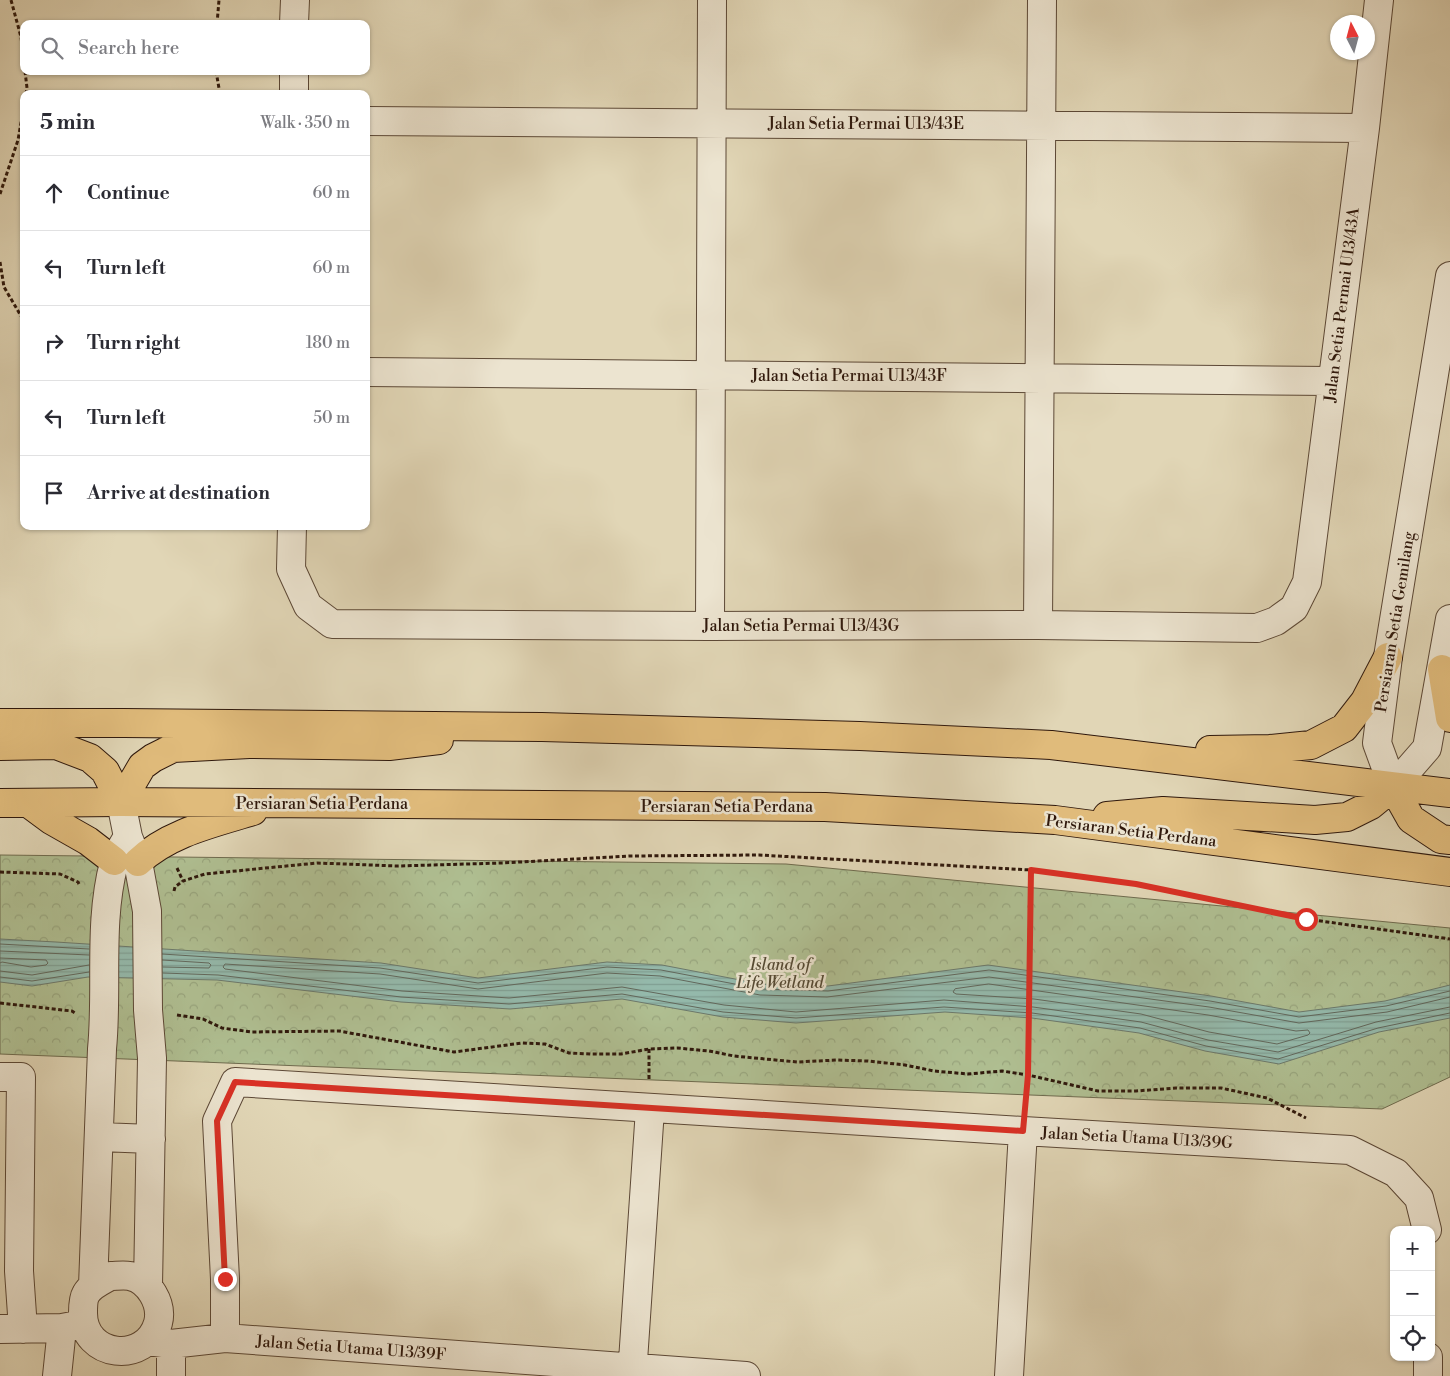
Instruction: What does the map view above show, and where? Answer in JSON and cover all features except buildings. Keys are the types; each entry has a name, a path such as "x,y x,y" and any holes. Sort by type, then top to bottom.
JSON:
{"main road":[{"path":"1119,752 1270,749 1311,745 1344,728 1365,701 1388,657"},
{"path":"1442,670 1450,718"},
{"path":"0,723 542,727 860,736 1051,746 1119,752 1450,793"},
{"path":"121,802 142,766 173,748 249,744 389,746 542,727"},
{"path":"0,746 56,745 90,758 106,771 121,802"},
{"path":"1055,820 1163,811 1315,820 1347,817 1371,805 1393,787"},
{"path":"1393,787 1411,819 1442,839 1450,840"},
{"name":"Persiaran Setia Perdana","path":"0,803 121,802 825,808 1055,820 1450,872"},
{"path":"28,803 51,820 126,862 178,836 276,804"}],"street":[{"path":"294,0 294,20"},
{"path":"710,626 712,0"},
{"path":"1038,625 1042,0"},
{"name":"Jalan Setia Permai U13/43A","path":"1294,608 1307,582 1365,128 1379,0"},
{"path":"294,75 294,90"},
{"name":"Jalan Setia Permai U13/43E","path":"370,121 1365,128"},
{"name":"Persiaran Setia Gemilang","path":"1393,787 1377,743 1388,657 1444,359 1450,276"},
{"name":"Jalan Setia Permai U13/43F","path":"370,372 1332,380"},
{"name":"Jalan Setia Permai U13/43G","path":"292,530 291,569 308,606 332,624 1038,625 1257,628 1276,622 1294,608"},
{"path":"1393,787 1427,748 1450,619"},
{"path":"93,1286 104,1026 105,912 126,862 128,837 121,802"},
{"path":"1367,861 1450,881"},
{"path":"126,862 147,911 149,1023 152,1058 148,1286"},
{"path":"11,1077 19,1271 11,1329 72,1326 111,1351 131,1351 160,1342"},
{"name":"Jalan Setia Utama U13/39G","path":"225,1338 225,1279 217,1121 235,1082 1343,1149"},
{"path":"632,1372 650,1108"},
{"path":"1009,1376 1023,1131"},
{"path":"100,1137 152,1139"},
{"path":"1343,1149 1396,1173 1419,1198 1426,1226"},
{"path":"56,1376 72,1326 86,1294 93,1286 110,1276 130,1276 148,1286 158,1303 160,1342 172,1376"},
{"name":"Jalan Setia Utama U13/39F","path":"160,1342 225,1338 632,1372 746,1376"},
{"path":"1428,1361 1428,1376"}],"path":[{"path":"11,0 20,33"},
{"path":"217,20 219,0"},
{"path":"25,75 26,90"},
{"path":"217,75 219,90"},
{"path":"0,194 20,129"},
{"path":"0,262 4,287 20,314"},
{"path":"173,896 175,887 183,881 205,874 318,863 398,866 630,856 759,855 1031,870 1136,884 1306,919 1450,939"},
{"path":"1023,1131 1028,1075 1031,870"},
{"path":"0,872 60,874 78,882 83,890"},
{"path":"0,1002 72,1011 104,1026"},
{"path":"149,1023 170,1014 203,1019 222,1028 252,1032 339,1031 454,1052 522,1043 545,1044 569,1053 591,1054 621,1054 677,1048 797,1062 868,1061 968,1074 1002,1071 1098,1090 1136,1091 1176,1088 1221,1088 1266,1098 1305,1117 1343,1149"}],"green space":[{"name":"Island of Life Wetland","path":"0,855 786,864 1450,928 1450,1077 1382,1109 0,1054"}],"water":[{"path":"0,939 381,963 478,978 607,962 662,965 761,984 828,986 988,965 1211,996 1299,1012 1385,1001 1450,985 1450,1018 1379,1032 1279,1064 1205,1051 1139,1033 1032,1018 945,1012 796,1023 723,1017 622,999 510,1009 401,1002 217,980 88,977 32,986 0,982"}],"route":[{"path":"225,1279 217,1121 235,1082 1023,1131 1028,1075 1031,870 1136,884 1306,919"}]}
